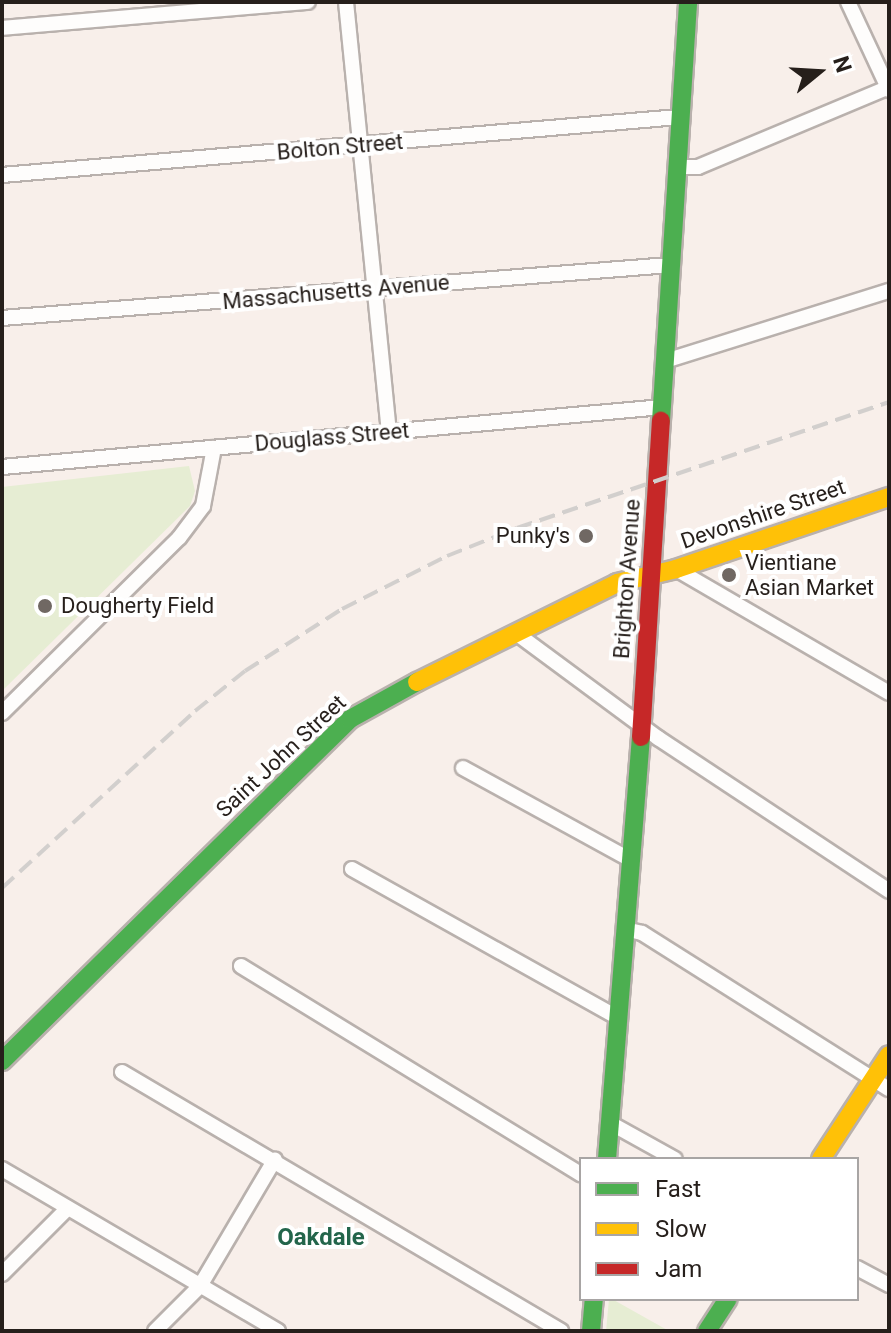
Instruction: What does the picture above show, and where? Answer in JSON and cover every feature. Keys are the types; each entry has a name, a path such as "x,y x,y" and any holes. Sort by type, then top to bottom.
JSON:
{"main road":[{"name":"Brighton Avenue","path":"607,1157 652,572 688,2"},
{"name":"Devonshire Street","path":"652,572 676,569 889,497"},
{"name":"Saint John Street","path":"2,1061 350,719 617,583 652,572"},
{"path":"823,1157 881,1084 889,1055"},
{"path":"591,1331 594,1301"},
{"path":"707,1331 727,1301"}],"street":[{"path":"2,28 308,2"},
{"path":"346,2 389,432"},
{"path":"676,167 698,167 889,88 848,2"},
{"name":"Bolton Street","path":"2,175 679,117"},
{"name":"Massachusetts Avenue","path":"2,318 670,265"},
{"path":"665,361 889,291"},
{"name":"Douglass Street","path":"2,467 662,407"},
{"path":"2,713 187,528 203,506 214,448"},
{"path":"676,569 889,693"},
{"path":"516,633 641,726 889,891"},
{"path":"463,768 631,860"},
{"path":"352,869 617,1017"},
{"path":"625,929 642,933 881,1084"},
{"path":"241,966 579,1173"},
{"path":"122,1072 275,1159 561,1331"},
{"path":"610,1123 671,1157"},
{"path":"155,1331 200,1286 275,1159"},
{"path":"2,1169 278,1331"},
{"path":"2,1274 68,1208"},
{"path":"859,1269 889,1285"}],"green space":[{"name":"Dougherty Field","path":"189,466 195,491 190,506 2,691 2,487"},
{"path":"609,1301 616,1301 669,1331 606,1331"}],"railway":[{"path":"2,888 195,711 245,671 342,609 447,556 517,528 889,402"}],"traffic: fast":[{"path":"661,421 688,2"},
{"path":"2,1061 350,719 417,682"},
{"path":"607,1157 641,737"},
{"path":"591,1331 594,1301"},
{"path":"707,1331 727,1301"}],"traffic: slow":[{"path":"417,682 617,583 676,569 889,497"},
{"path":"822,1157 889,1055"}],"traffic: jam":[{"path":"641,737 661,421"}],"place":[{"name":"Punky's","path":"586,536"},
{"name":"Vientiane Asian Market","path":"729,575"},
{"name":"Dougherty Field","path":"45,606"}],"district":[{"name":"Oakdale","path":"321,1238"}]}
